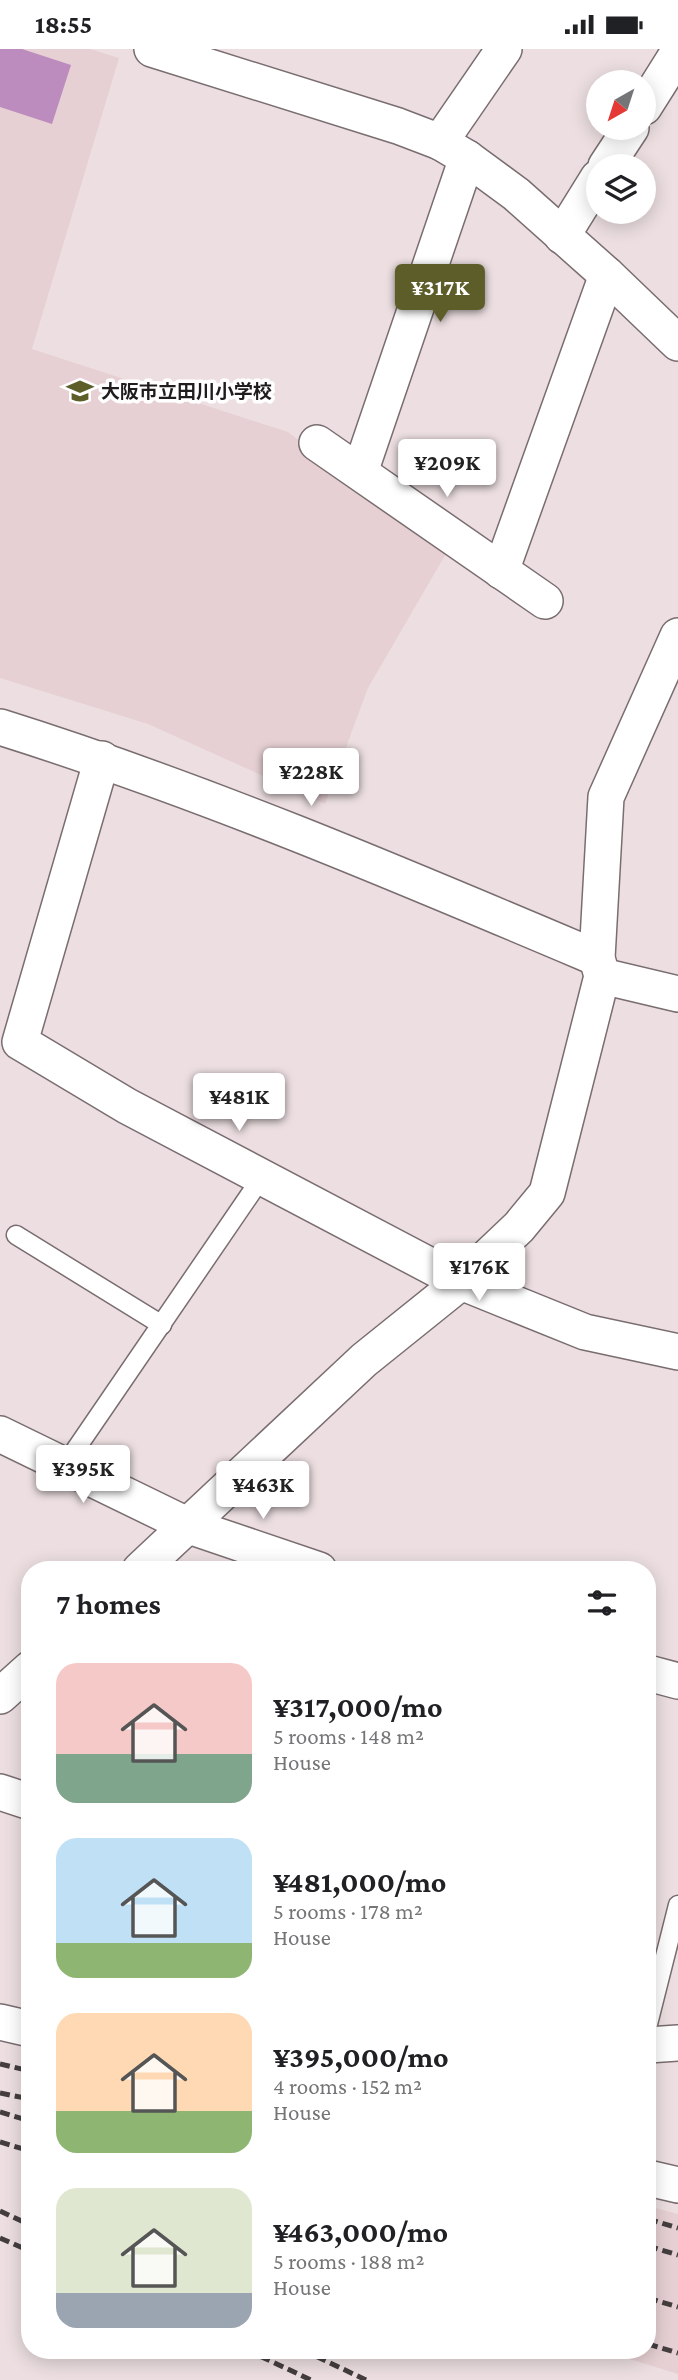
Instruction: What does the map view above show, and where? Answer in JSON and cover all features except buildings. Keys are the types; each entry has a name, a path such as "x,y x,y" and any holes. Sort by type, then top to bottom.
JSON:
{"street":[{"path":"152,49 398,126 454,150 516,194 678,343"},
{"path":"360,473 454,150 504,49"},
{"path":"656,88 678,53"},
{"path":"562,236 586,198"},
{"path":"501,571 607,275"},
{"path":"317,443 545,601"},
{"path":"150,1561 364,1360 461,1282 519,1227 547,1193 599,967 606,797 678,636"},
{"path":"0,727 102,759 338,848 599,967 678,994"},
{"path":"102,759 20,1042 127,1106 461,1282 585,1332 678,1352"},
{"path":"0,1434 189,1526 292,1561"},
{"path":"656,1675 678,1681"},
{"path":"0,1696 21,1677"},
{"path":"0,1792 21,1799"},
{"path":"0,2022 21,2027"},
{"path":"656,2044 678,2043"},
{"path":"656,2180 678,2185"}],"lane":[{"path":"65,1465 262,1177"},
{"path":"16,1235 162,1325"},
{"path":"656,1992 678,1905"}],"shaded area":[{"name":"大阪市立田川小学校","path":"0,49 90,49 119,58 32,349 288,432 447,552 368,688 325,804 148,724 0,678"},
{"path":"0,49 22,49 71,65 52,124 0,107"},
{"path":"656,2208 678,2214 678,2374 629,2359 656,2359"}],"railway":[{"path":"0,2064 21,2069"},
{"path":"0,2093 21,2097"},
{"path":"0,2112 21,2118"},
{"path":"0,2142 21,2148"},
{"path":"0,2211 21,2221"},
{"path":"656,2221 678,2228"},
{"path":"0,2238 21,2247"},
{"path":"656,2248 678,2255"},
{"path":"656,2300 678,2307"},
{"path":"656,2346 678,2353"},
{"path":"266,2359 311,2380"},
{"path":"322,2359 366,2380"}],"place":[{"name":"大阪市立田川小学校","path":"80,391"}]}
